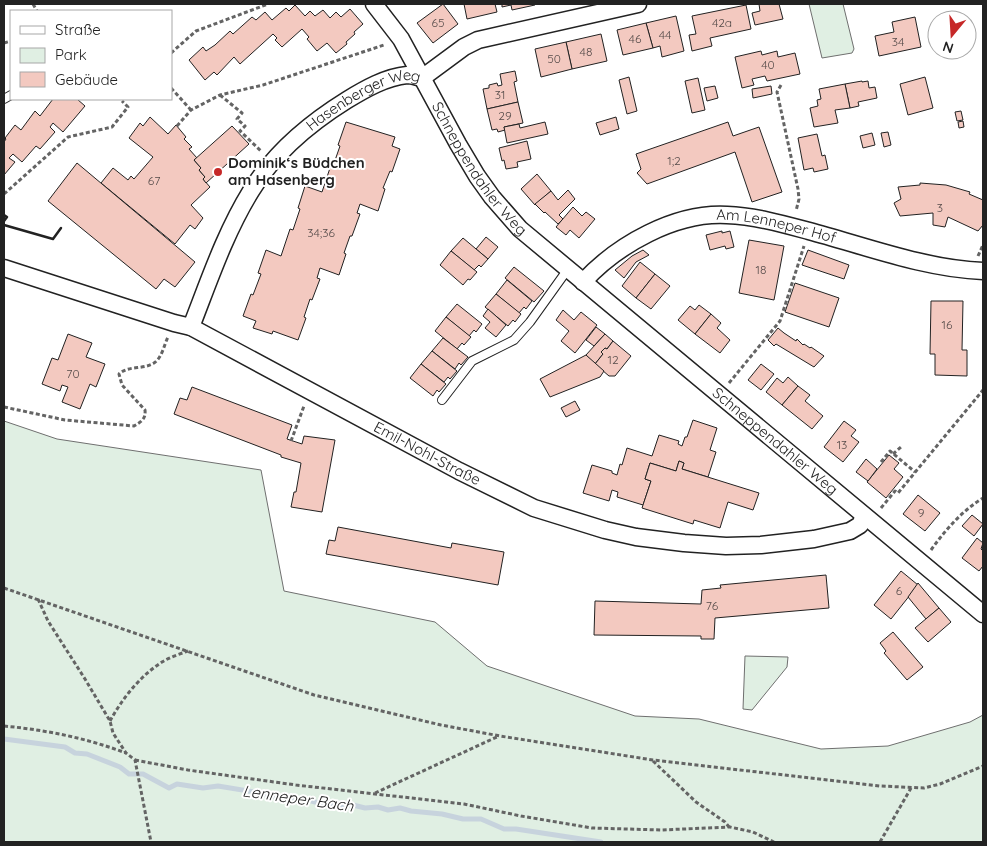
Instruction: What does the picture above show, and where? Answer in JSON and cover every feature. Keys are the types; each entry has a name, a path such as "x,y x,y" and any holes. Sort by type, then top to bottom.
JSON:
{"street":[{"name":"Schneppendahler Weg","path":"374,4 401,39 458,144 492,197 520,229 983,614"},
{"name":"Hasenberger Weg","path":"191,327 232,225 252,189 273,162 314,123 355,95 393,78 408,75 422,78 464,47 478,40 638,4"},
{"name":"Am Lenneper Hof","path":"583,282 597,267 616,252 647,234 671,224 701,217 726,215 754,218 792,226 913,259 950,267 983,271"},
{"name":"Emil-Nohl-Straße","path":"4,268 191,327 430,456 534,508 613,532 684,543 726,546 761,545 814,539 850,531 860,524 864,516"}],"lane":[{"path":"442,400 472,361 514,340 530,322 568,269"}],"path":[{"path":"172,52 196,30 268,4"},
{"path":"177,126 191,110 220,95 263,85 401,39"},
{"path":"781,85 777,92 799,199 792,226"},
{"path":"172,89 191,110"},
{"path":"220,95 242,113 237,119 245,126 240,132 248,139"},
{"path":"4,194 68,137 112,127 128,107 123,100"},
{"path":"720,396 780,321 809,231"},
{"path":"4,407 65,420 134,426 142,422 145,410 122,385 119,374 124,370 155,363 160,356 174,323"},
{"path":"883,506 895,491 898,493 983,390"},
{"path":"291,441 309,391"},
{"path":"893,454 901,447"},
{"path":"881,462 890,451 915,472"},
{"path":"921,562 955,520 971,505 983,498"},
{"path":"4,588 189,650 314,695 441,725 500,736 653,760 912,788 924,788 940,784 983,766"},
{"path":"38,599 48,621 85,679 110,722 113,733 126,753"},
{"path":"110,722 118,706 147,675 163,662 189,650"},
{"path":"4,726 62,733 96,742 126,753 135,760 241,778 464,804 592,828 661,830 730,827 753,832 774,842"},
{"path":"374,793 500,736"},
{"path":"135,760 151,842"},
{"path":"653,760 696,802 730,827"},
{"path":"880,842 912,788"}],"green space":[{"path":"809,4 843,4 854,49 852,53 822,58"},
{"path":"4,421 57,439 261,470 284,591 435,622 487,666 635,716 699,719 821,749 888,746 970,722 983,715 983,842 4,842"},
{"path":"745,656 788,657 787,667 752,710 743,709"}],"building":[{"path":"443,4 458,24 433,43 417,23"},
{"path":"464,4 495,4 497,12 467,19"},
{"path":"502,4 535,5 512,10 511,5 502,7"},
{"path":"759,4 779,4 783,19 755,25 752,13 760,11"},
{"path":"295,5 305,16 310,11 315,16 323,10 330,18 336,12 341,17 350,9 363,24 346,42 347,44 336,53 327,43 317,51 307,39 309,37 302,29 282,47 275,40 277,38 273,34 240,64 234,57 217,75 214,72 205,80 189,60 203,47 206,51 215,45 230,31 233,34 252,17 256,20 265,12 272,20 286,8 289,11"},
{"path":"746,5 751,29 710,38 712,46 692,51 689,35 696,34 692,16"},
{"path":"676,16 684,51 662,57 660,46 653,48 646,23"},
{"path":"915,17 921,47 879,56 875,36 894,32 892,22"},
{"path":"646,23 653,48 623,55 617,30"},
{"path":"601,34 607,61 572,69 566,42"},
{"path":"566,42 572,69 541,77 535,49"},
{"path":"761,51 762,55 777,51 778,57 795,53 800,74 767,81 765,76 752,79 754,85 742,88 735,57"},
{"path":"515,71 517,81 514,82 518,102 487,109 483,89 497,83 498,86 502,85 500,74"},
{"path":"629,77 637,111 627,114 619,80"},
{"path":"925,77 933,108 908,115 900,84"},
{"path":"698,78 705,110 692,113 685,81"},
{"path":"868,81 869,88 875,87 877,98 858,102 859,106 850,108 845,84"},
{"path":"845,84 850,108 835,110 838,123 814,127 810,108 818,106 817,100 821,99 819,89"},
{"path":"715,86 718,98 707,101 704,88"},
{"path":"771,86 772,94 753,98 752,89"},
{"path":"52,100 78,100 85,106 63,132 53,123 50,127 55,132 40,149 36,146 22,162 13,154 9,158 15,162 4,175 5,138 15,125 21,130 35,111 40,116"},
{"path":"518,102 523,123 504,127 505,130 498,132 497,129 492,130 487,109"},
{"path":"961,111 963,120 957,121 955,112"},
{"path":"150,117 168,134 176,125 186,137 184,139 192,147 189,149 197,158 194,160 201,168 199,170 205,177 203,179 210,187 191,205 203,218 195,229 190,225 175,244 101,183 113,168 128,180 131,176 134,179 153,157 129,138 140,123 143,126"},
{"path":"616,117 619,129 600,135 596,123"},
{"path":"963,121 964,127 959,128 958,122"},
{"path":"346,122 395,137 392,146 400,149 392,172 390,171 383,188 385,189 378,211 360,204 357,213 360,214 344,253 346,254 339,275 320,268 317,278 320,279 312,300 310,299 298,340 273,331 272,334 253,328 256,321 243,316 261,274 258,273 266,250 281,256 290,229 293,230 305,186 322,192 340,146 338,145"},
{"path":"545,122 548,134 507,143 504,127 519,124 520,128"},
{"path":"728,122 733,136 759,127 782,192 752,202 735,152 647,184 637,173 641,169 636,154"},
{"path":"232,126 249,144 206,183 203,179 205,177 199,170 201,168 194,160"},
{"path":"888,132 891,145 884,147 881,133"},
{"path":"872,133 875,145 863,148 860,136"},
{"path":"817,134 822,156 825,155 828,169 814,172 813,168 804,170 798,138"},
{"path":"527,141 531,159 517,162 518,167 506,169 499,148"},
{"path":"77,163 195,262 175,287 164,279 156,289 48,201"},
{"path":"537,174 551,191 535,205 521,189"},
{"path":"920,183 946,185 970,192 969,194 983,200 983,225 978,231 948,217 945,227 933,225 933,213 900,216 894,203 901,199 898,187 920,185"},
{"path":"568,190 575,199 559,215 563,219 558,224 535,204 551,191 558,200"},
{"path":"573,207 582,216 586,212 595,219 579,238 570,230 566,235 556,227"},
{"path":"722,231 722,233 730,231 734,247 726,249 725,246 710,250 706,235"},
{"path":"486,237 498,247 488,259 476,249"},
{"path":"463,238 488,259 481,267 479,265 474,270 451,251"},
{"path":"749,240 784,246 774,300 739,293"},
{"path":"643,250 649,255 636,262 624,278 615,270 632,256"},
{"path":"808,250 849,265 844,279 802,265"},
{"path":"451,251 477,272 463,285 440,265"},
{"path":"640,262 655,274 636,298 622,286"},
{"path":"514,267 544,291 534,302 505,278"},
{"path":"655,274 670,286 651,309 636,298"},
{"path":"507,280 532,301 526,309 524,307 519,313 496,294"},
{"path":"795,283 839,298 829,327 785,312"},
{"path":"496,294 521,314 515,322 513,320 508,326 485,307"},
{"path":"931,301 963,301 962,350 967,350 967,376 935,375 935,354 930,354"},
{"path":"457,304 482,324 476,332 474,330 469,336 446,317"},
{"path":"699,305 711,314 695,334 678,320 690,306 695,310"},
{"path":"488,309 506,325 496,337 485,328 490,322 483,316"},
{"path":"563,310 574,320 581,312 597,325 575,353 561,341 569,331 556,320"},
{"path":"711,314 721,323 717,328 730,340 720,353 695,334"},
{"path":"446,317 471,337 464,345 462,343 457,349 435,331"},
{"path":"596,327 605,334 594,346 586,340"},
{"path":"778,328 796,341 797,339 803,345 811,347 824,356 814,367 776,344 774,346 768,340"},
{"path":"68,334 92,343 86,357 105,364 96,387 90,384 80,409 62,402 68,387 62,385 60,391 42,384 52,358 58,360"},
{"path":"605,334 613,341 607,349 605,348 601,352 603,354 595,364 586,355"},
{"path":"443,338 468,357 461,365 459,363 455,369 432,351"},
{"path":"613,341 631,356 615,376 609,376 595,364 603,354 601,352 605,348 607,349"},
{"path":"432,351 457,371 450,379 448,377 444,382 421,364"},
{"path":"586,355 604,371 600,377 550,397 540,379"},
{"path":"421,364 446,384 439,392 437,390 433,396 410,378"},
{"path":"761,364 774,374 761,390 748,380"},
{"path":"788,377 798,386 782,405 766,392 777,378 783,383"},
{"path":"798,386 810,395 805,401 823,416 812,429 782,405"},
{"path":"192,387 292,425 287,439 302,444 304,436 335,440 322,512 291,507 294,492 296,492 301,463 281,457 281,455 174,414 180,398 187,400"},
{"path":"575,401 580,410 566,417 561,408"},
{"path":"693,420 717,428 710,450 716,452 708,477 682,469 684,463 679,461 676,471 650,463 645,479 651,481 643,505 617,497 618,492 612,490 609,501 583,493 592,465 612,471 612,473 617,475 627,448 652,456 659,435 679,441 678,444 682,446"},
{"path":"844,421 856,430 851,436 859,442 843,462 824,447"},
{"path":"889,455 899,463 894,469 903,477 886,498 867,482"},
{"path":"866,459 877,469 868,481 856,472"},
{"path":"679,461 684,463 682,469 759,493 753,510 728,502 720,528 694,520 693,524 642,508 651,481 645,479 650,463 676,471"},
{"path":"918,495 940,513 925,531 903,514"},
{"path":"972,515 983,524 974,536 962,526"},
{"path":"338,527 451,548 452,543 504,552 498,585 326,554 329,540 335,541"},
{"path":"977,538 983,543 981,549 983,551 983,566 979,571 962,558"},
{"path":"901,571 918,585 891,619 874,605"},
{"path":"826,575 829,608 715,618 714,639 701,639 701,636 594,635 595,601 701,604 702,590 721,588 720,585"},
{"path":"918,583 939,608 926,619 908,597"},
{"path":"939,608 951,622 928,642 915,628"},
{"path":"893,632 923,667 907,680 884,653 886,651 880,643"}],"waterway":[{"name":"Lenneper Bach","path":"4,739 65,747 75,753 87,754 120,767 129,774 143,774 169,788 177,784 203,788 218,786 277,797 290,796 297,800 304,799 340,806 378,807 388,810 400,808 463,819 481,819 504,829 516,829 601,842"}],"wall":[{"path":"4,215 7,217 4,221"},
{"path":"4,225 53,239 61,228"}],"place":[{"name":"Dominik‘s Büdchen am Hasenberg","path":"218,172"}]}
